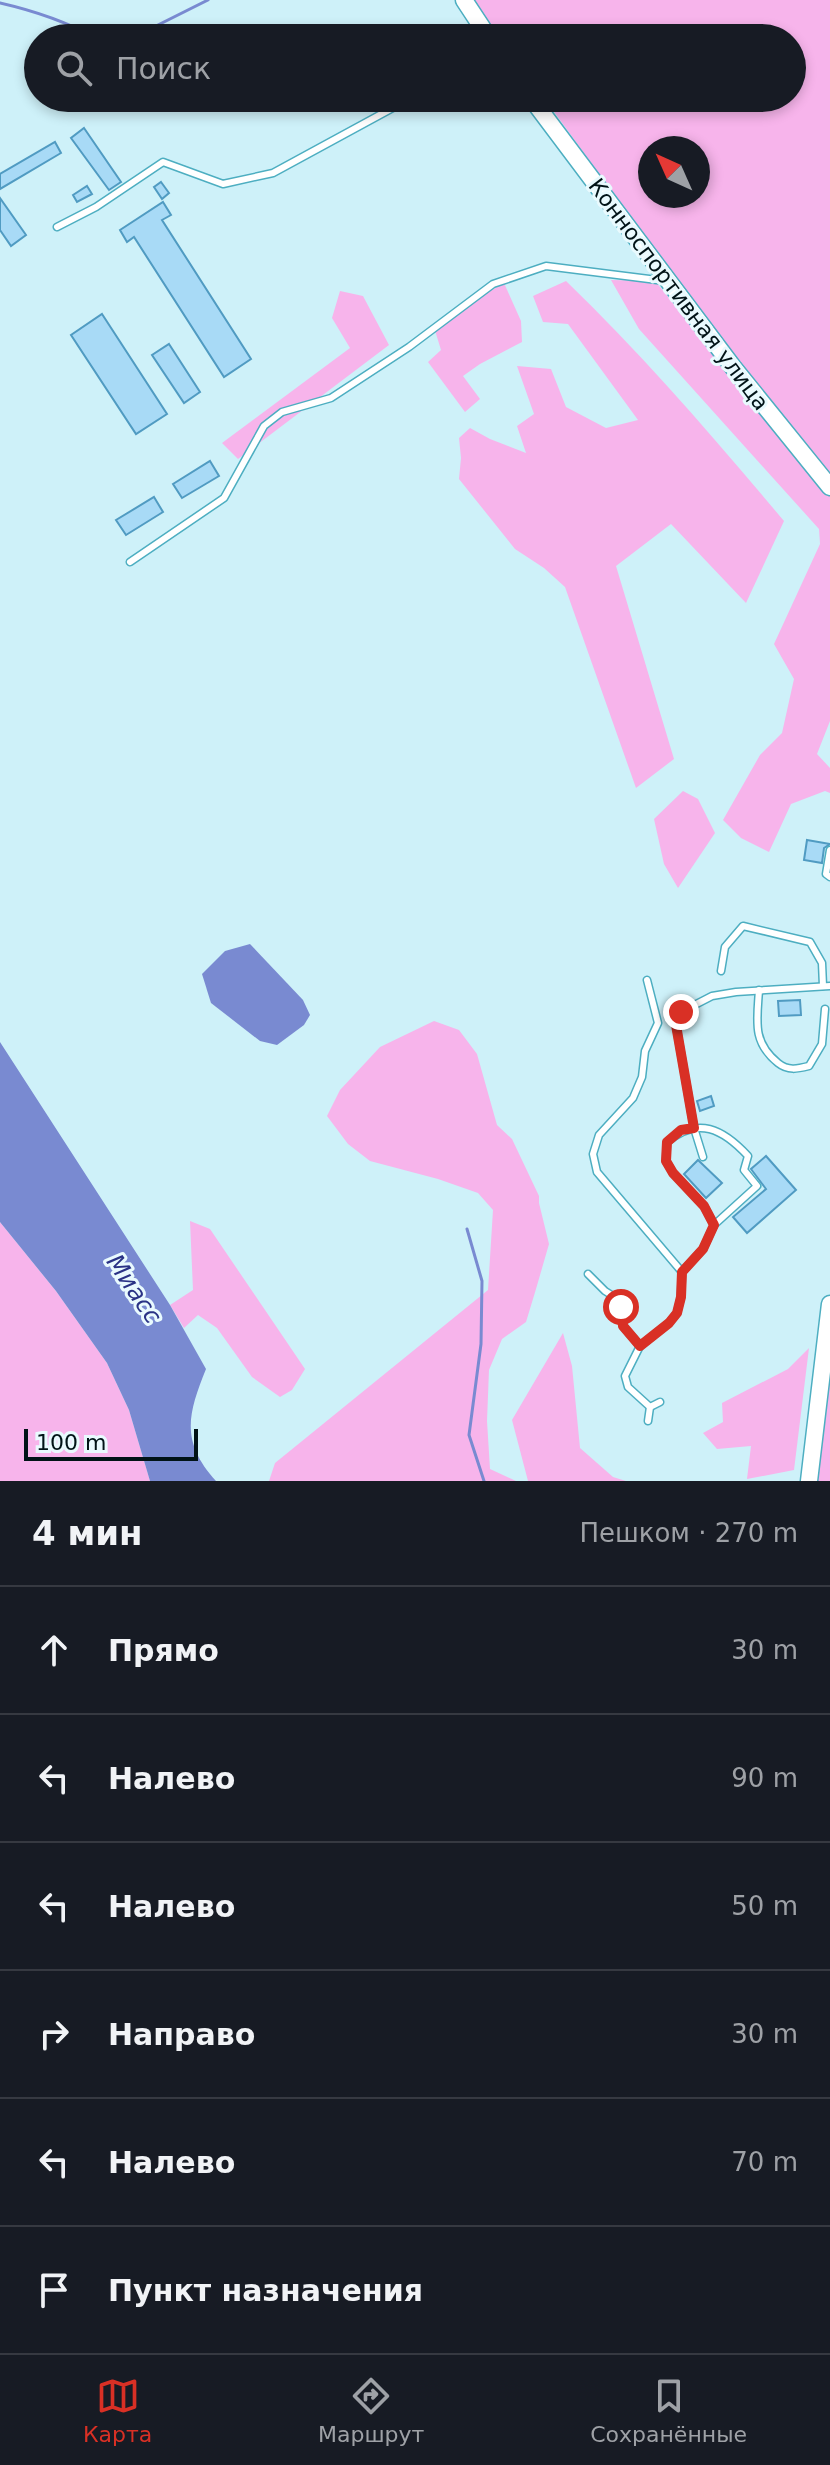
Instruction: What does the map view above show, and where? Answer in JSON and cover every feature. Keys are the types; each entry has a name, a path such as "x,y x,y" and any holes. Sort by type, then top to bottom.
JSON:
{"main road":[{"path":"464,0 480,24"},
{"name":"Конноспортивная улица","path":"541,112 733,367 830,487"},
{"path":"809,1481 830,1304"}],"lane":[{"path":"57,227 96,207 163,162 223,184 273,173 385,112"},
{"path":"130,562 224,498 264,426 282,412 331,398 409,347 493,284 546,266 668,281"},
{"path":"830,850 826,874 830,877"},
{"path":"703,1157 694,1128 676,1025 681,1012 712,996 827,986 822,963 810,942 743,926 725,947 721,971"},
{"path":"647,980 658,1023 645,1051 642,1077 633,1098 599,1135 593,1154 597,1172 682,1272"},
{"path":"759,990 757,1028 763,1051 783,1067 797,1069 809,1066 822,1044 825,1009"},
{"path":"658,1023 676,1025"},
{"path":"650,1407 628,1387 625,1376 640,1346 677,1313 682,1272 703,1249 714,1225 757,1186 744,1170 748,1156 726,1134 694,1128 681,1130 667,1142 666,1161 704,1206 714,1225"},
{"path":"588,1274 621,1307 623,1326 640,1346"},
{"path":"650,1407 660,1402"},
{"path":"648,1421 650,1407"}],"shaded area":[{"path":"472,0 830,0 830,481 671,273 554,112 806,112 806,24 490,24"},
{"path":"611,280 655,281 830,490 830,721 817,754 830,768 830,793 825,791 791,804 769,852 741,838 723,820 760,755 782,733 794,679 774,644 820,544 819,529 639,329"},
{"path":"566,281 651,368 784,521 746,603 671,524 616,566 674,759 636,788 565,587 544,568 515,549 459,479 459,438 470,428 526,453 517,426 534,414 517,366 551,369 566,407 606,428 638,420 568,324 543,322 533,296"},
{"path":"504,283 521,321 522,342 463,376 480,399 465,412 428,362 441,350 433,324"},
{"path":"340,291 363,296 389,345 238,459 222,443 350,348 332,318"},
{"path":"683,791 698,799 715,833 678,888 664,864 654,819"},
{"path":"434,1021 459,1030 477,1054 497,1125 512,1139 539,1196 549,1244 526,1322 502,1339 489,1370 487,1421 490,1469 516,1481 269,1481 275,1463 488,1290 493,1210 478,1193 370,1161 348,1144 327,1116 340,1090 380,1047"},
{"path":"190,1221 210,1229 305,1369 292,1390 280,1397 252,1377 217,1328 198,1315 184,1328 170,1305 193,1290"},
{"path":"0,1222 56,1291 107,1363 129,1410 150,1481 0,1481"},
{"path":"563,1333 572,1366 580,1448 613,1477 626,1481 528,1481 512,1420"},
{"path":"809,1348 794,1470 747,1479 751,1446 717,1449 703,1433 723,1422 722,1403 788,1369"},
{"path":"830,1373 830,1481 817,1481"}],"water":[{"path":"250,944 303,1000 310,1015 304,1025 277,1045 260,1041 211,1003 202,974 225,951"},
{"name":"Миасс","path":"0,1042 170,1305 206,1369 192,1414 192,1440 204,1467 216,1481 150,1481 129,1410 107,1363 56,1291 0,1222"}],"building":[{"path":"84,128 121,182 109,190 71,138"},
{"path":"55,142 61,153 0,189 0,174"},
{"path":"161,182 169,193 162,199 154,187"},
{"path":"87,186 92,194 77,202 73,195"},
{"path":"0,198 26,235 11,246 0,230"},
{"path":"163,202 171,215 162,220 251,359 224,377 134,237 127,242 120,230"},
{"path":"102,314 167,414 136,434 71,335"},
{"path":"169,344 200,392 184,403 152,355"},
{"path":"210,461 219,476 182,498 173,484"},
{"path":"154,497 163,512 126,535 116,520"},
{"path":"807,840 830,844 824,848 822,863 804,860"},
{"path":"800,1000 801,1015 779,1016 778,1001"},
{"path":"711,1096 714,1106 700,1111 697,1101"},
{"path":"766,1156 796,1190 747,1233 733,1217 766,1189 751,1169"},
{"path":"698,1160 722,1183 706,1198 684,1174"}],"waterway":[{"path":"160,24 208,0"},
{"path":"0,3 68,24"},
{"path":"467,1229 482,1281 481,1344 469,1435 484,1481"}],"route":[{"path":"621,1307 623,1326 640,1346 669,1323 677,1313 682,1272 703,1249 714,1225 704,1206 666,1161 667,1142 681,1130 694,1128 676,1025 681,1012"}]}
